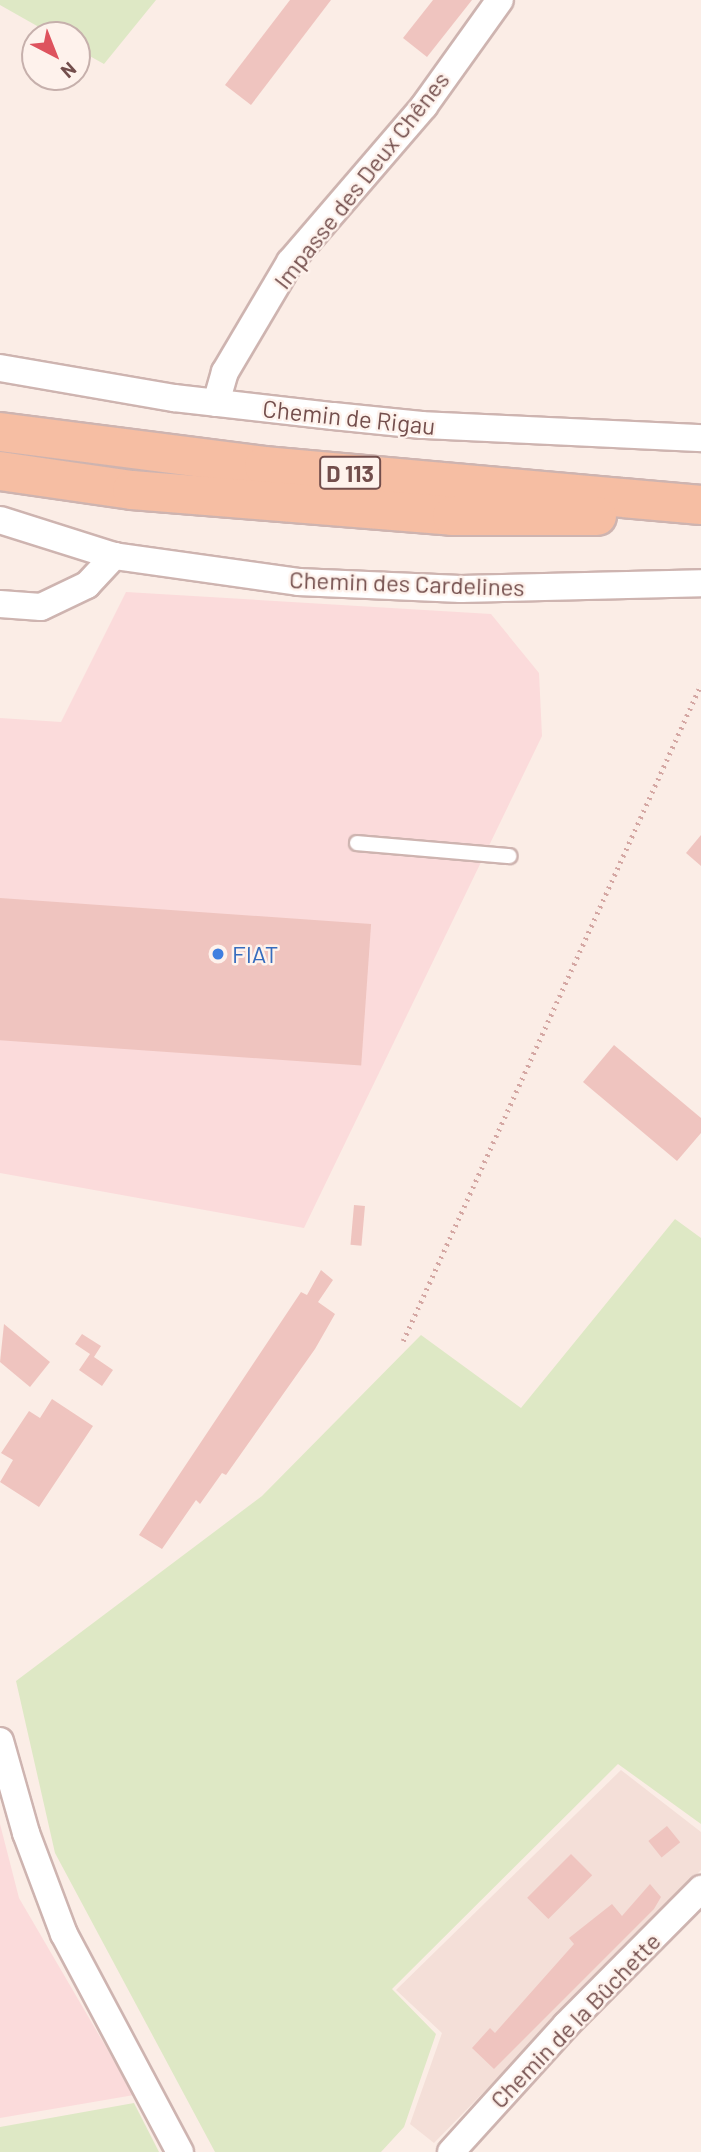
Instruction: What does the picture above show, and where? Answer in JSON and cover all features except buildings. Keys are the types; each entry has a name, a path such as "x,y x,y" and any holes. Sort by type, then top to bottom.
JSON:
{"main road":[{"name":"D 113","path":"0,432 264,466 701,505"},
{"name":"D 113","path":"0,471 132,490 452,516 701,516"}],"street":[{"name":"Impasse des Deux Chênes","path":"216,403 225,372 290,262 424,106 500,0"},
{"name":"Chemin de Rigau","path":"0,368 216,403 422,425 701,438"},
{"name":"Chemin des Cardelines","path":"0,520 114,556 298,582 461,589 701,583"},
{"path":"0,604 41,607 87,585 114,556"},
{"path":"0,1741 26,1833 64,1934 180,2152"},
{"name":"Chemin de la Bûchette","path":"451,2152 566,2025 701,1889"}],"lane":[{"path":"358,844 509,856"}],"path":[{"path":"403,1341 701,684"}],"shaded area":[{"name":"FIAT","path":"126,592 491,614 539,673 542,736 304,1228 0,1173 0,718 61,722"},
{"path":"621,1770 701,1832 701,1870 434,2143 410,2124 442,2033 396,1990"},
{"path":"0,1824 19,1898 134,2095 0,2118"}],"green space":[{"path":"0,0 156,0 104,64 91,57 91,21 28,21 0,5"},
{"path":"675,1219 701,1238 701,1824 618,1764 392,1989 436,2034 404,2127 381,2152 215,2152 55,1853 16,1681 262,1496 421,1335 521,1408"},
{"path":"134,2103 159,2152 0,2152 0,2127"}],"place":[{"name":"FIAT","path":"218,954"}]}
